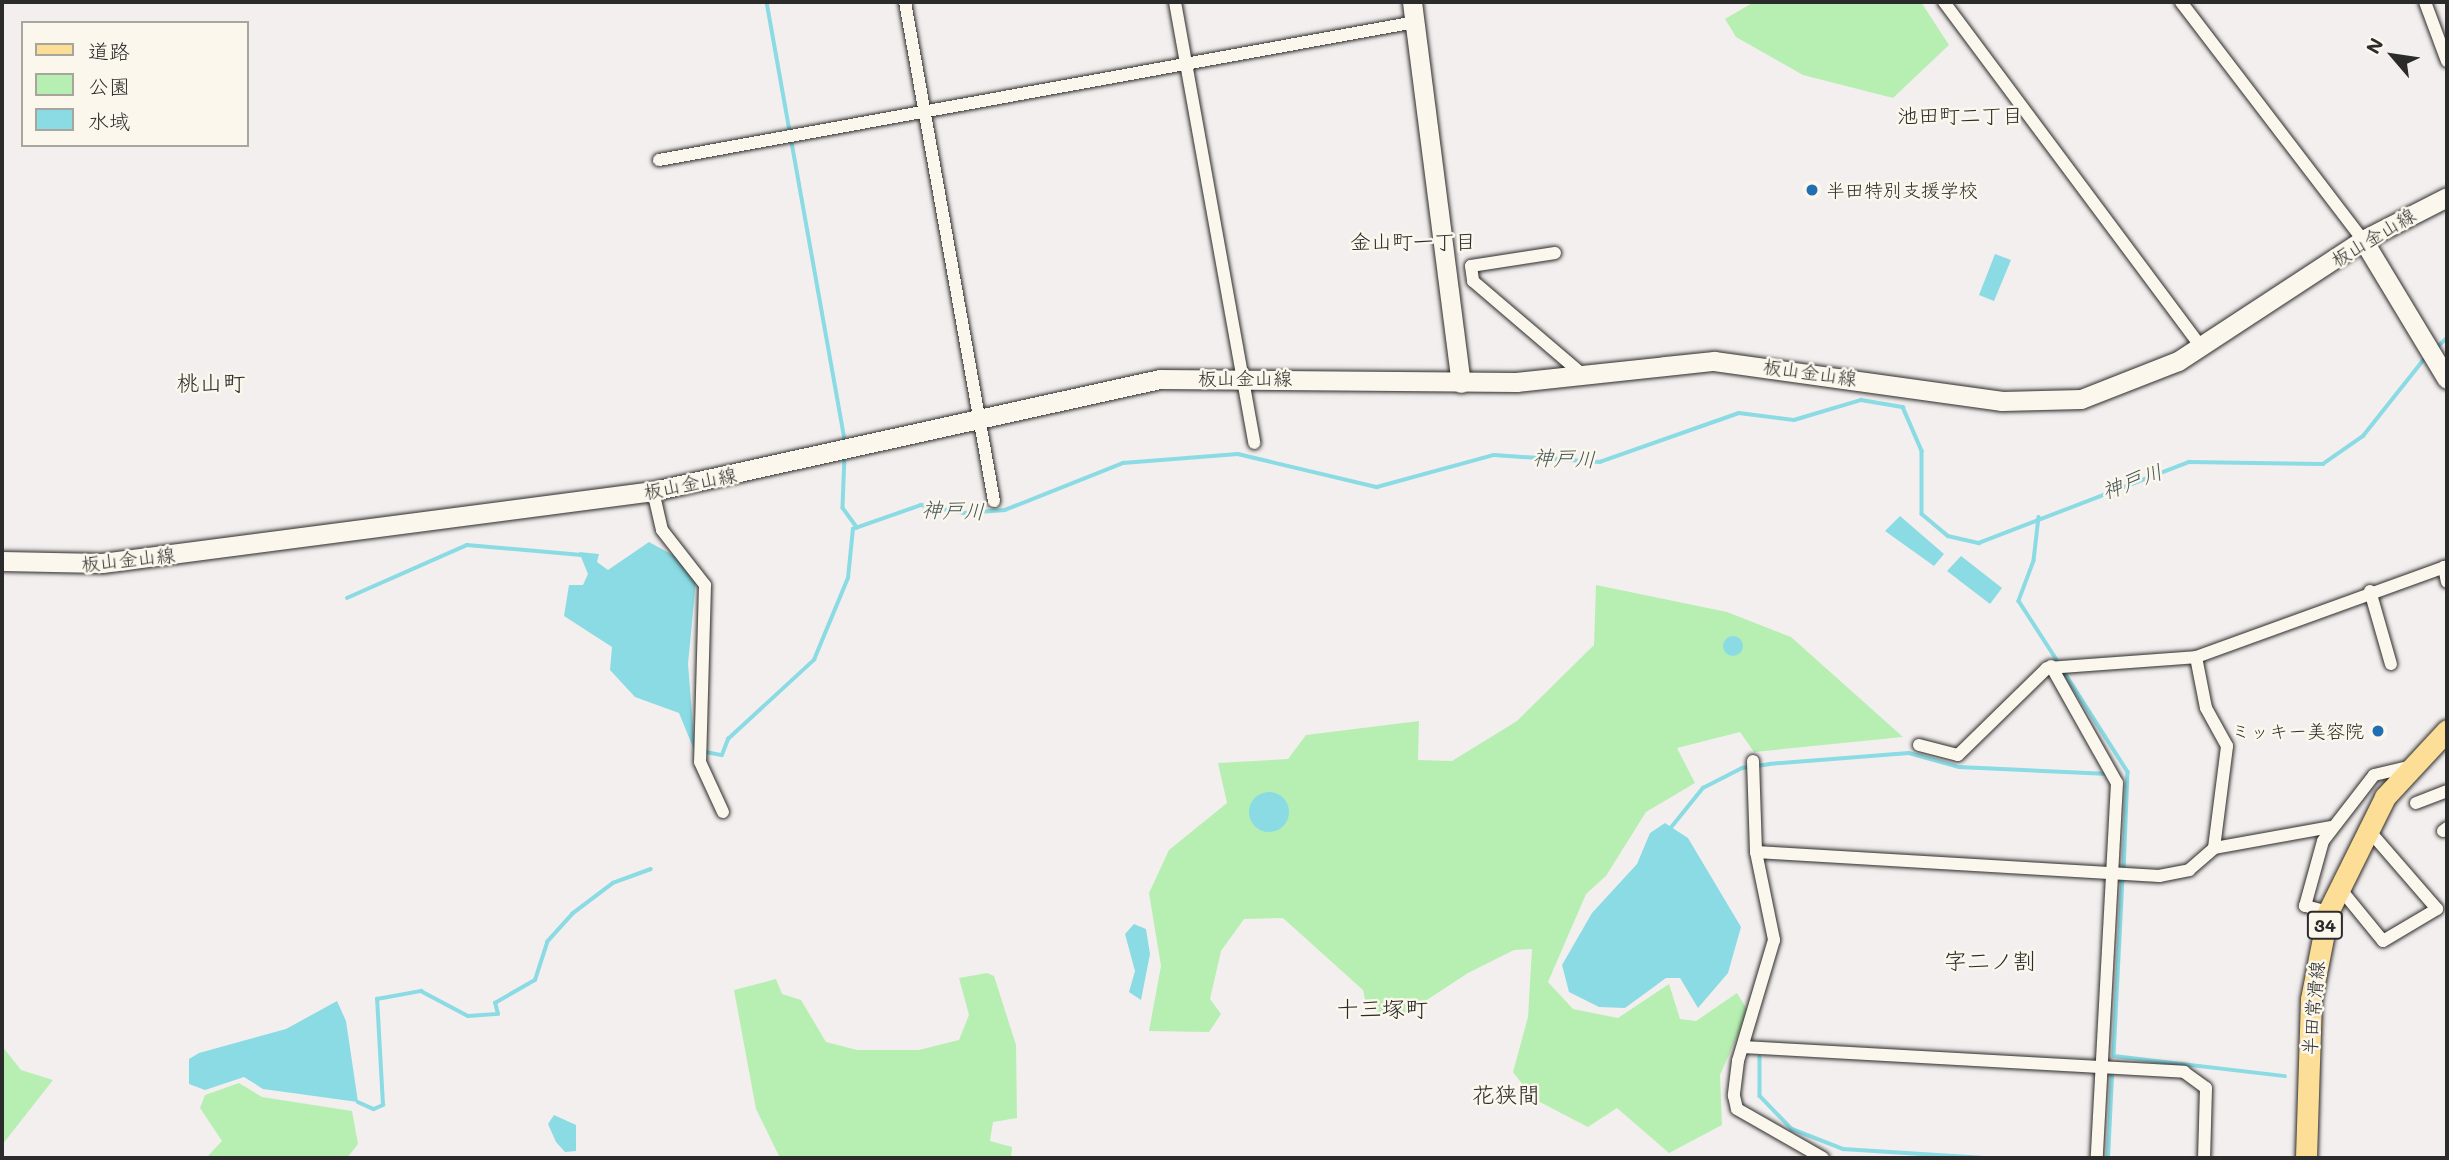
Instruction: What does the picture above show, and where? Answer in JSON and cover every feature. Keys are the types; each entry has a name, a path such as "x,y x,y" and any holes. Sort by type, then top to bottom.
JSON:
{"main road":[{"path":"1412,2 1461,383"},
{"name":"板山金山線","path":"2,561 102,563 653,491 1124,384 1242,377 1461,383 1582,374 1669,363 1769,365 2031,403 2109,392 2200,345 2363,240 2447,197"},
{"path":"2363,240 2432,350 2447,379"},
{"name":"半田常滑線","path":"2306,1158 2311,999 2328,912 2366,827 2410,767 2447,730"}],"street":[{"path":"905,2 922,110 994,501"},
{"path":"1175,2 1254,443"},
{"path":"1944,2 2200,345"},
{"path":"2181,2 2363,240"},
{"path":"2425,2 2447,61"},
{"path":"659,160 1415,22"},
{"path":"1555,253 1471,266 1473,281 1582,374"},
{"path":"653,491 662,530 705,585 700,762 723,812"},
{"path":"1919,745 1958,755 2022,686 2051,666 2196,657 2370,591 2446,567 2447,582"},
{"path":"2370,591 2391,664"},
{"path":"2196,657 2206,708 2227,738 2214,848"},
{"path":"2051,666 2116,774 2119,873 2097,1158"},
{"path":"1753,761 1756,852 1774,940 1734,1074 1737,1109 1823,1158"},
{"path":"2328,912 2305,906 2306,889 2331,827 2374,775 2410,767"},
{"path":"2416,803 2447,791"},
{"path":"1756,852 2178,874 2214,848 2331,827"},
{"path":"2338,886 2383,941 2437,909 2366,827"},
{"path":"1743,1047 2185,1072 2201,1081 2207,1097 2204,1158"}],"green space":[{"path":"1754,2 1921,2 1949,45 1893,98 1803,75 1736,37 1725,19"},
{"path":"1596,585 1727,612 1791,637 1903,737 1754,752 1740,732 1677,748 1695,783 1646,812 1606,876 1586,894 1548,982 1573,1009 1618,1018 1669,984 1680,1019 1696,1021 1737,993 1748,1011 1720,1075 1722,1125 1669,1153 1617,1108 1588,1127 1534,1099 1513,1072 1528,1017 1532,949 1514,950 1468,973 1401,1017 1367,1009 1363,990 1283,918 1244,919 1221,951 1210,999 1221,1014 1209,1032 1149,1031 1161,966 1149,893 1169,850 1227,803 1218,763 1288,759 1306,735 1419,721 1418,760 1452,761 1517,721 1594,645"},
{"path":"987,973 994,976 1016,1045 1017,1118 993,1122 990,1141 1012,1147 1011,1158 780,1158 756,1109 734,990 776,979 782,994 801,1000 826,1042 857,1050 919,1050 959,1040 969,1015 959,978"},
{"path":"2,1046 21,1070 53,1080 2,1145"},
{"path":"239,1083 262,1097 352,1111 358,1144 347,1158 206,1158 222,1141 200,1108 205,1095"}],"water":[{"path":"1995,254 2011,260 1994,301 1979,295"},
{"path":"1900,516 1944,554 1934,566 1885,531"},
{"path":"649,542 680,559 696,580 688,664 695,752 679,713 635,697 610,670 612,647 564,616 569,585 583,585 588,574 579,552 599,554 597,562 608,570"},
{"path":"1961,556 2002,588 1990,604 1947,571"},
{"path":"1733,636 1740,639 1743,646 1740,653 1733,656 1726,653 1723,646 1726,639"},
{"path":"1269,792 1283,798 1289,812 1283,826 1269,832 1255,826 1249,812 1255,798"},
{"path":"1665,823 1688,838 1741,927 1728,973 1698,1008 1680,978 1666,978 1625,1008 1599,1007 1569,992 1562,965 1592,913 1637,864 1650,833"},
{"path":"1134,924 1146,929 1150,954 1141,1000 1129,992 1135,971 1125,934"},
{"path":"337,1001 346,1021 358,1102 263,1089 244,1077 205,1090 189,1084 189,1059 199,1053 286,1029"},
{"path":"554,1115 576,1125 576,1151 565,1152 556,1142 548,1124"}],"waterway":[{"path":"767,2 845,441"},
{"name":"神戸川","path":"2436,348 2447,338"},
{"name":"神戸川","path":"706,752 722,755 728,739 814,660 848,578 853,529 921,505 964,513 1005,510 1123,463 1238,454 1377,487 1494,455 1600,462 1739,413 1794,420 1861,400 1903,407 1922,451 1922,514 1948,536 1979,543 2189,462 2323,464 2363,436 2425,358"},
{"path":"845,455 843,508 857,527"},
{"path":"2039,517 2034,561 2019,601 2059,663"},
{"path":"347,598 467,545 582,555"},
{"path":"2063,670 2128,772 2124,870"},
{"path":"1669,830 1703,788 1742,768 1769,764 1909,753 1959,767 2109,774"},
{"path":"358,1102 374,1109 383,1105 377,999 421,991 468,1016 498,1014 495,1003 535,980 547,942 572,914 613,883 651,869"},
{"path":"2123,878 2114,1056 2285,1076"},
{"path":"1760,1057 1760,1096 1792,1129 1843,1149 1985,1158"},
{"path":"2108,1158 2112,1076"}],"place":[{"name":"半田特別支援学校","path":"1812,190"},
{"name":"ミッキー美容院","path":"2378,731"}],"district":[{"name":"池田町二丁目","path":"1960,115"},
{"name":"金山町一丁目","path":"1413,241"},
{"name":"桃山町","path":"211,382"},
{"name":"字二ノ割","path":"1990,960"},
{"name":"十三塚町","path":"1382,1008"},
{"name":"花狭間","path":"1506,1094"}]}
